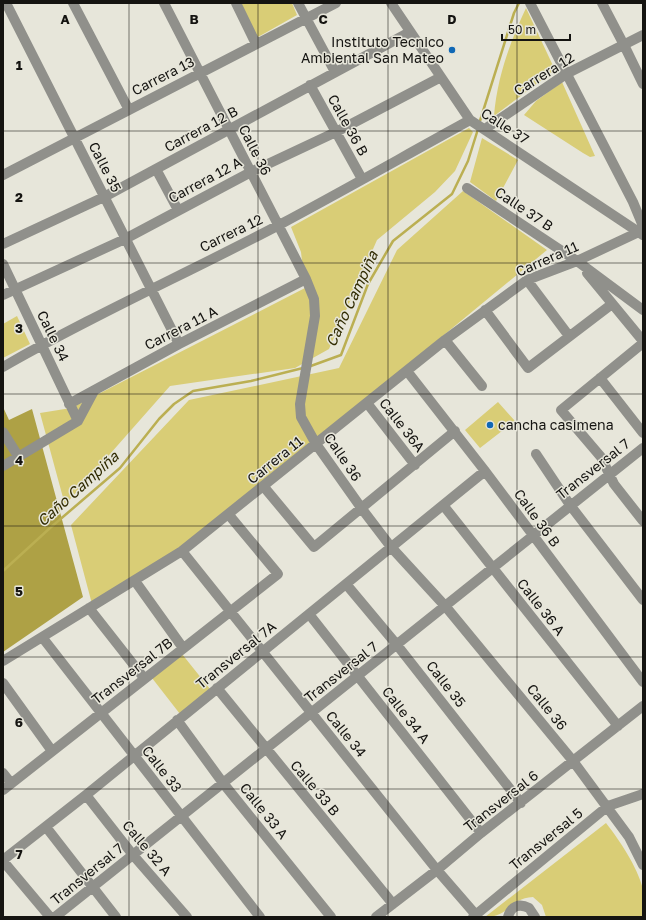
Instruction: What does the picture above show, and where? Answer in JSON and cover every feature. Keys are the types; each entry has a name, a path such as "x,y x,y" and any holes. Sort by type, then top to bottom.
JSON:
{"street":[{"name":"Calle 35","path":"6,3 179,344"},
{"path":"73,3 129,110"},
{"name":"Calle 36","path":"164,3 306,279 314,299 315,316 300,404 301,417 316,444 391,547 446,606 608,806 629,837 643,865"},
{"path":"236,3 256,44"},
{"path":"298,3 335,72"},
{"name":"Carrera 13","path":"3,175 336,3"},
{"name":"Calle 37","path":"391,3 471,121 642,231"},
{"path":"530,3 633,202 642,231"},
{"path":"602,3 643,84"},
{"name":"Carrera 12 B","path":"3,244 104,197 410,32"},
{"name":"Carrera 12","path":"483,128 566,74 643,35"},
{"name":"Carrera 12 A","path":"3,295 125,238 251,172 336,132 441,77"},
{"name":"Calle 36 B","path":"310,85 362,179"},
{"name":"Carrera 12","path":"3,367 150,288 278,225 471,121"},
{"path":"156,169 178,210"},
{"name":"Calle 37 B","path":"467,188 577,261 643,310"},
{"name":"Carrera 11","path":"3,661 182,551 264,487 445,340 527,280 577,261 642,231"},
{"path":"577,261 643,342 561,410 601,457 614,484 643,521"},
{"name":"Calle 34","path":"3,264 78,421"},
{"name":"Carrera 11 A","path":"69,404 179,344 306,279"},
{"path":"527,280 569,336"},
{"path":"485,310 528,368 612,304"},
{"path":"445,340 482,386"},
{"name":"Calle 36 B","path":"407,371 486,471 643,682"},
{"path":"600,378 643,433"},
{"path":"3,466 78,421 94,391"},
{"name":"Calle 36A","path":"367,403 415,465"},
{"path":"264,487 314,547 455,431"},
{"path":"3,432 18,456"},
{"name":"Transversal 7","path":"55,917 312,714 570,505 643,448"},
{"path":"536,454 570,505 643,600"},
{"name":"Transversal 7A","path":"3,861 86,796 177,720 486,471"},
{"name":"Calle 36 A","path":"443,505 618,726"},
{"name":"Transversal 7B","path":"7,786 278,574 229,514"},
{"name":"Calle 34","path":"182,551 474,916"},
{"path":"135,581 183,648"},
{"name":"Calle 35","path":"346,584 398,645 521,803"},
{"path":"89,608 144,678"},
{"name":"Calle 34 A","path":"309,614 481,833"},
{"name":"Calle 33","path":"42,637 260,917"},
{"path":"3,683 52,752"},
{"name":"Calle 33 B","path":"217,688 393,904"},
{"name":"Transversal 6","path":"376,917 643,706"},
{"name":"Calle 33 A","path":"177,720 223,783 332,917"},
{"path":"3,773 7,786"},
{"name":"Transversal 5","path":"474,916 608,806 643,794"},
{"name":"Calle 32 A","path":"86,796 133,855 187,917"},
{"path":"46,827 116,917"},
{"path":"3,861 50,917"},
{"path":"508,917 513,908 521,905 529,908 535,917"}],"shaded area":[{"path":"231,3 292,3 297,15 251,41"},
{"path":"526,8 555,70 494,116 498,88 505,60"},
{"path":"562,82 595,156 590,157 583,153 524,115 536,101"},
{"path":"469,128 473,132 455,171 435,192 377,240 329,349 295,368 170,386 65,505 40,413 71,408 305,288 301,252 291,227"},
{"path":"482,138 518,160 496,201 470,182"},
{"path":"463,191 547,250 188,546 92,604 71,525 189,400 339,368 397,250"},
{"path":"17,316 30,344 3,358 3,324"},
{"name":"cancha casimena","path":"498,402 515,421 480,448 465,430"},
{"path":"3,407 9,420 32,409 83,597 3,652"},
{"path":"182,654 210,689 180,714 152,678"},
{"path":"606,823 628,854 637,872 644,895 643,917 546,917 542,905 533,897 525,898 519,901 499,914 485,917"}],"waterway":[{"name":"Caño Campiña","path":"479,124 514,13 519,3"},
{"name":"Caño Campiña","path":"308,367 341,355 368,284 393,241 452,194 468,161 478,129"},
{"name":"Caño Campiña","path":"3,571 50,528 120,468 159,419 174,404 193,391 251,381 303,368"}],"place":[{"name":"Instituto Tecnico Ambiental San Mateo","path":"452,50"},
{"name":"cancha casimena","path":"490,425"}]}
